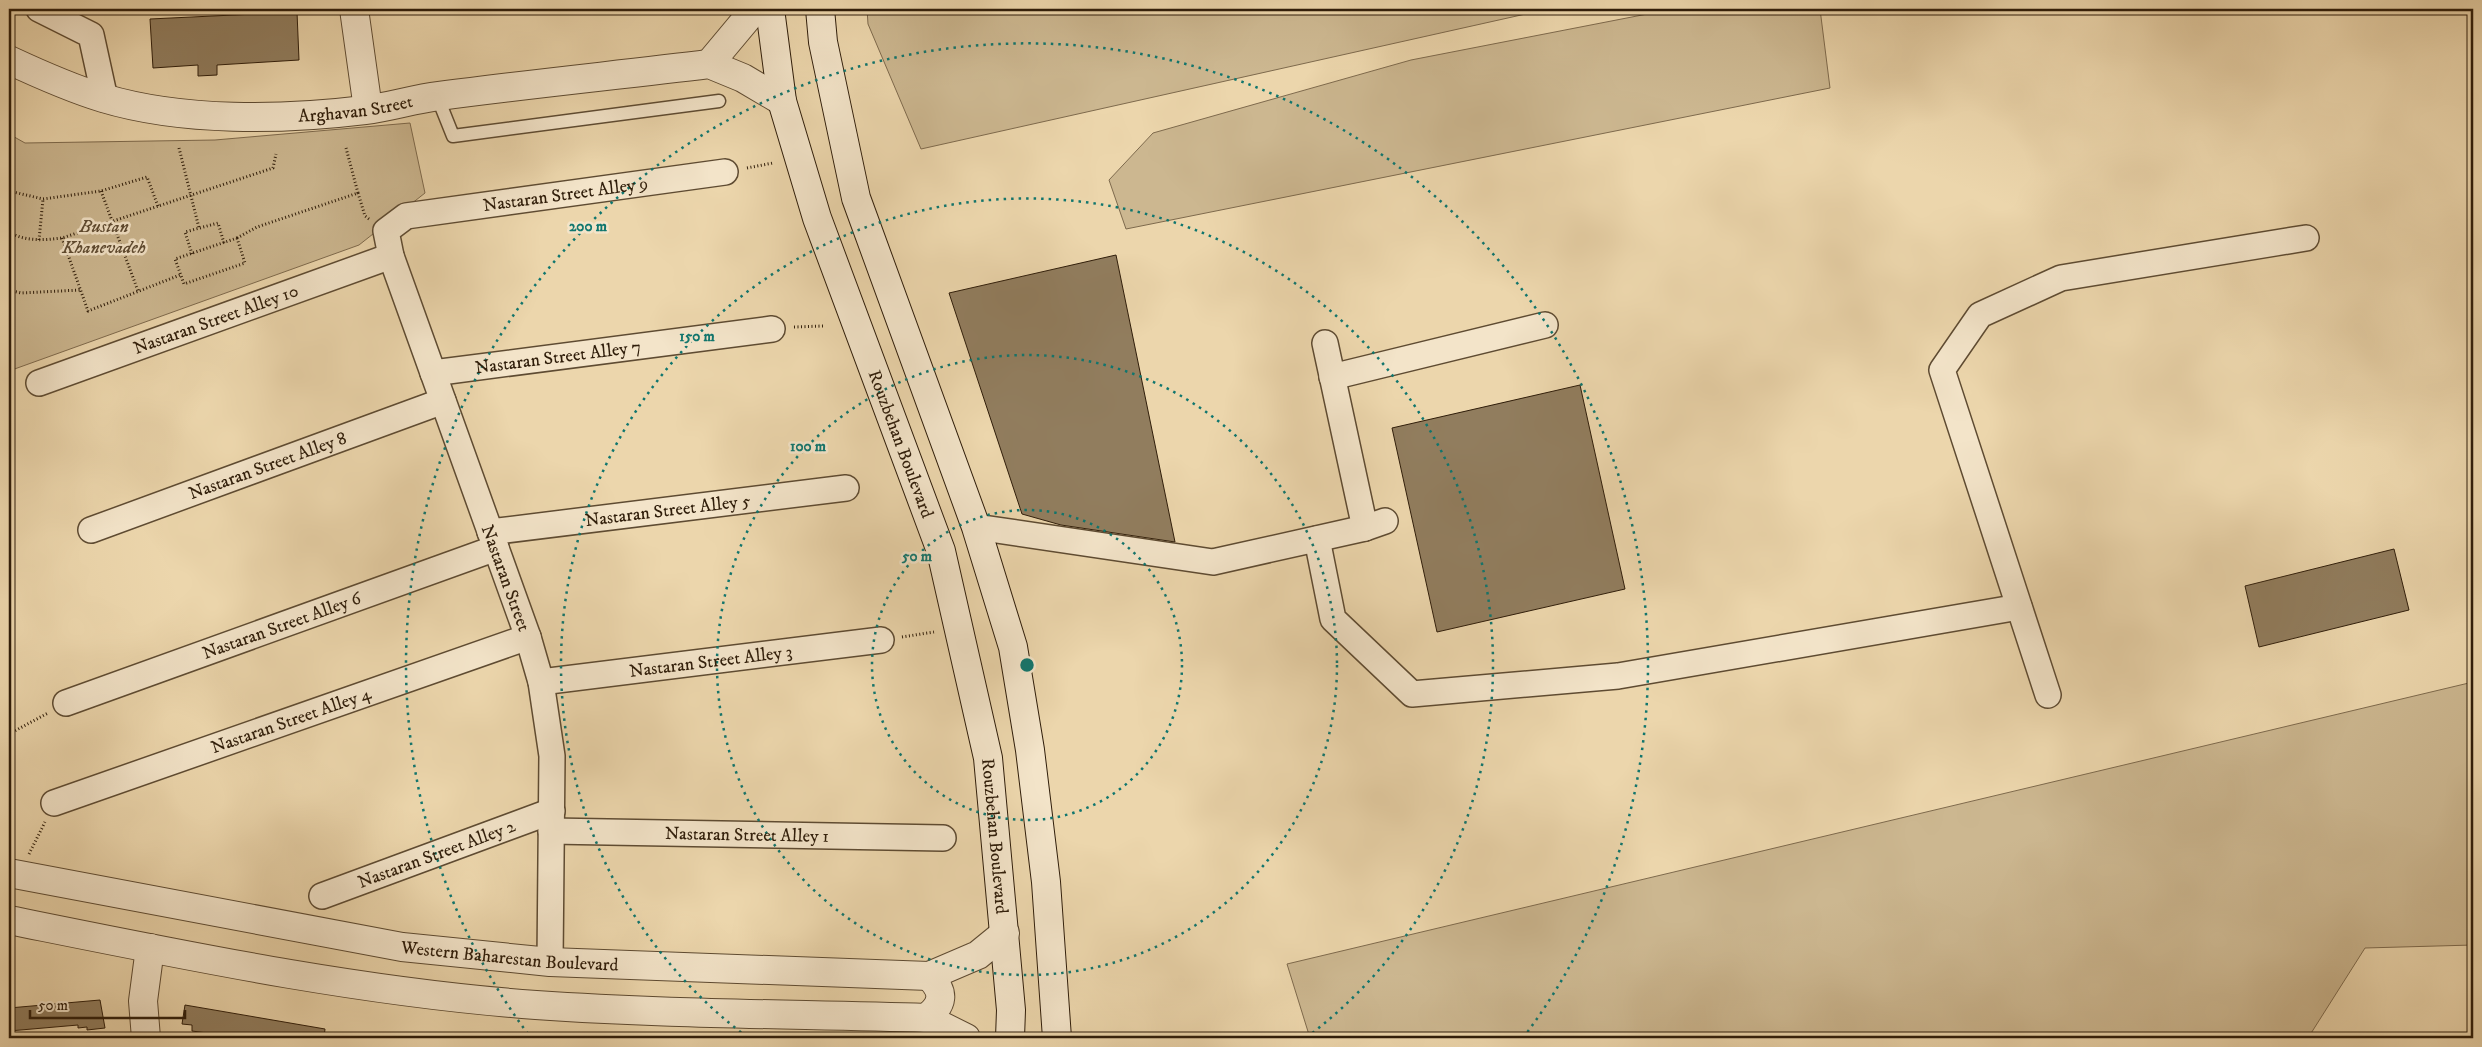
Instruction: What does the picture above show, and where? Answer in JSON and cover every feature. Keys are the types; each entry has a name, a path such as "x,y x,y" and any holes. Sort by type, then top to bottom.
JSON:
{"street":[{"path":"39,9 91,35 105,99"},
{"path":"354,9 368,109"},
{"path":"755,9 709,64 743,78 782,101"},
{"name":"Rouzbehan Boulevard","path":"770,9 782,101 817,218 941,551 988,758 1005,933 1011,1010 1010,1038"},
{"path":"820,9 823,42 856,198 976,527 1012,647 1030,750 1046,882 1061,1034"},
{"name":"Arghavan Street","path":"9,60 75,89 105,99 170,111 232,117 287,116 368,109 436,96 709,64"},
{"name":"Nastaran Street Alley 9","path":"406,216 725,172"},
{"name":"Nastaran Street","path":"406,216 386,231 391,256 528,637 541,682 552,756 550,962"},
{"path":"2048,695 1942,370 1980,315 2061,278 2306,238"},
{"name":"Nastaran Street Alley 10","path":"39,383 391,256"},
{"path":"1332,377 1545,325"},
{"name":"Nastaran Street Alley 7","path":"433,373 772,329"},
{"path":"976,527 1213,562 1375,524 1332,377 1324,343"},
{"name":"Nastaran Street Alley 8","path":"91,530 443,401"},
{"name":"Nastaran Street Alley 5","path":"493,540 846,488"},
{"path":"1317,539 1333,619 1412,694 1618,676 2019,607"},
{"name":"Nastaran Street Alley 6","path":"66,703 493,540"},
{"name":"Nastaran Street Alley 4","path":"54,803 528,637"},
{"name":"Nastaran Street Alley 3","path":"541,682 881,640"},
{"name":"Nastaran Street Alley 1","path":"552,821 944,838"},
{"name":"Nastaran Street Alley 2","path":"322,896 552,821"},
{"name":"Western Baharestan Boulevard","path":"17,860 402,947 550,962 929,976 978,955 1005,933"},
{"path":"9,920 150,948 348,983 536,1005 926,1018 966,1038"},
{"path":"146,1038 143,1001 150,948"},
{"path":"926,1018 936,1010 941,998 938,985 929,976"}],"lane":[{"path":"436,96 454,136 719,101"}],"path":[{"path":"179,148 200,228"},
{"path":"237,238 246,263 184,284 175,259 237,238 257,227 358,193 346,148"},
{"path":"9,232 17,237 39,240 62,238 274,168 276,154"},
{"path":"725,172 773,163"},
{"path":"9,191 43,199 101,191 147,177 158,206"},
{"path":"101,191 138,291"},
{"path":"39,240 43,199"},
{"path":"192,254 185,232 218,222 224,243"},
{"path":"62,238 88,311 181,275"},
{"path":"9,290 31,294 80,290"},
{"path":"772,329 823,326"},
{"path":"881,640 934,632"},
{"path":"9,734 66,703"},
{"path":"17,860 54,803"},
{"path":"9,821 17,860"}],"green space":[{"path":"867,9 1548,9 921,149 868,24"},
{"path":"1673,9 1820,9 1830,88 1126,229 1109,180 1153,133 1411,60"},
{"name":"Bustan Khanevadeh","path":"410,123 425,193 359,245 9,371 9,134 25,143 215,140"},
{"path":"2473,682 2473,945 2365,948 2308,1038 1310,1038 1287,964"}],"building":[{"path":"297,12 299,60 217,65 217,75 198,76 198,65 153,68 150,19"},
{"path":"1116,255 1175,542 1061,525 1022,514 949,293"},
{"path":"1580,385 1625,589 1437,632 1392,428"},
{"path":"2394,549 2409,610 2259,647 2245,586"},
{"path":"100,1000 105,1028 87,1030 87,1027 78,1028 78,1025 9,1031 9,1008"},
{"path":"185,1005 325,1029 324,1038 206,1038 207,1033 192,1031 192,1025 182,1024"}]}
